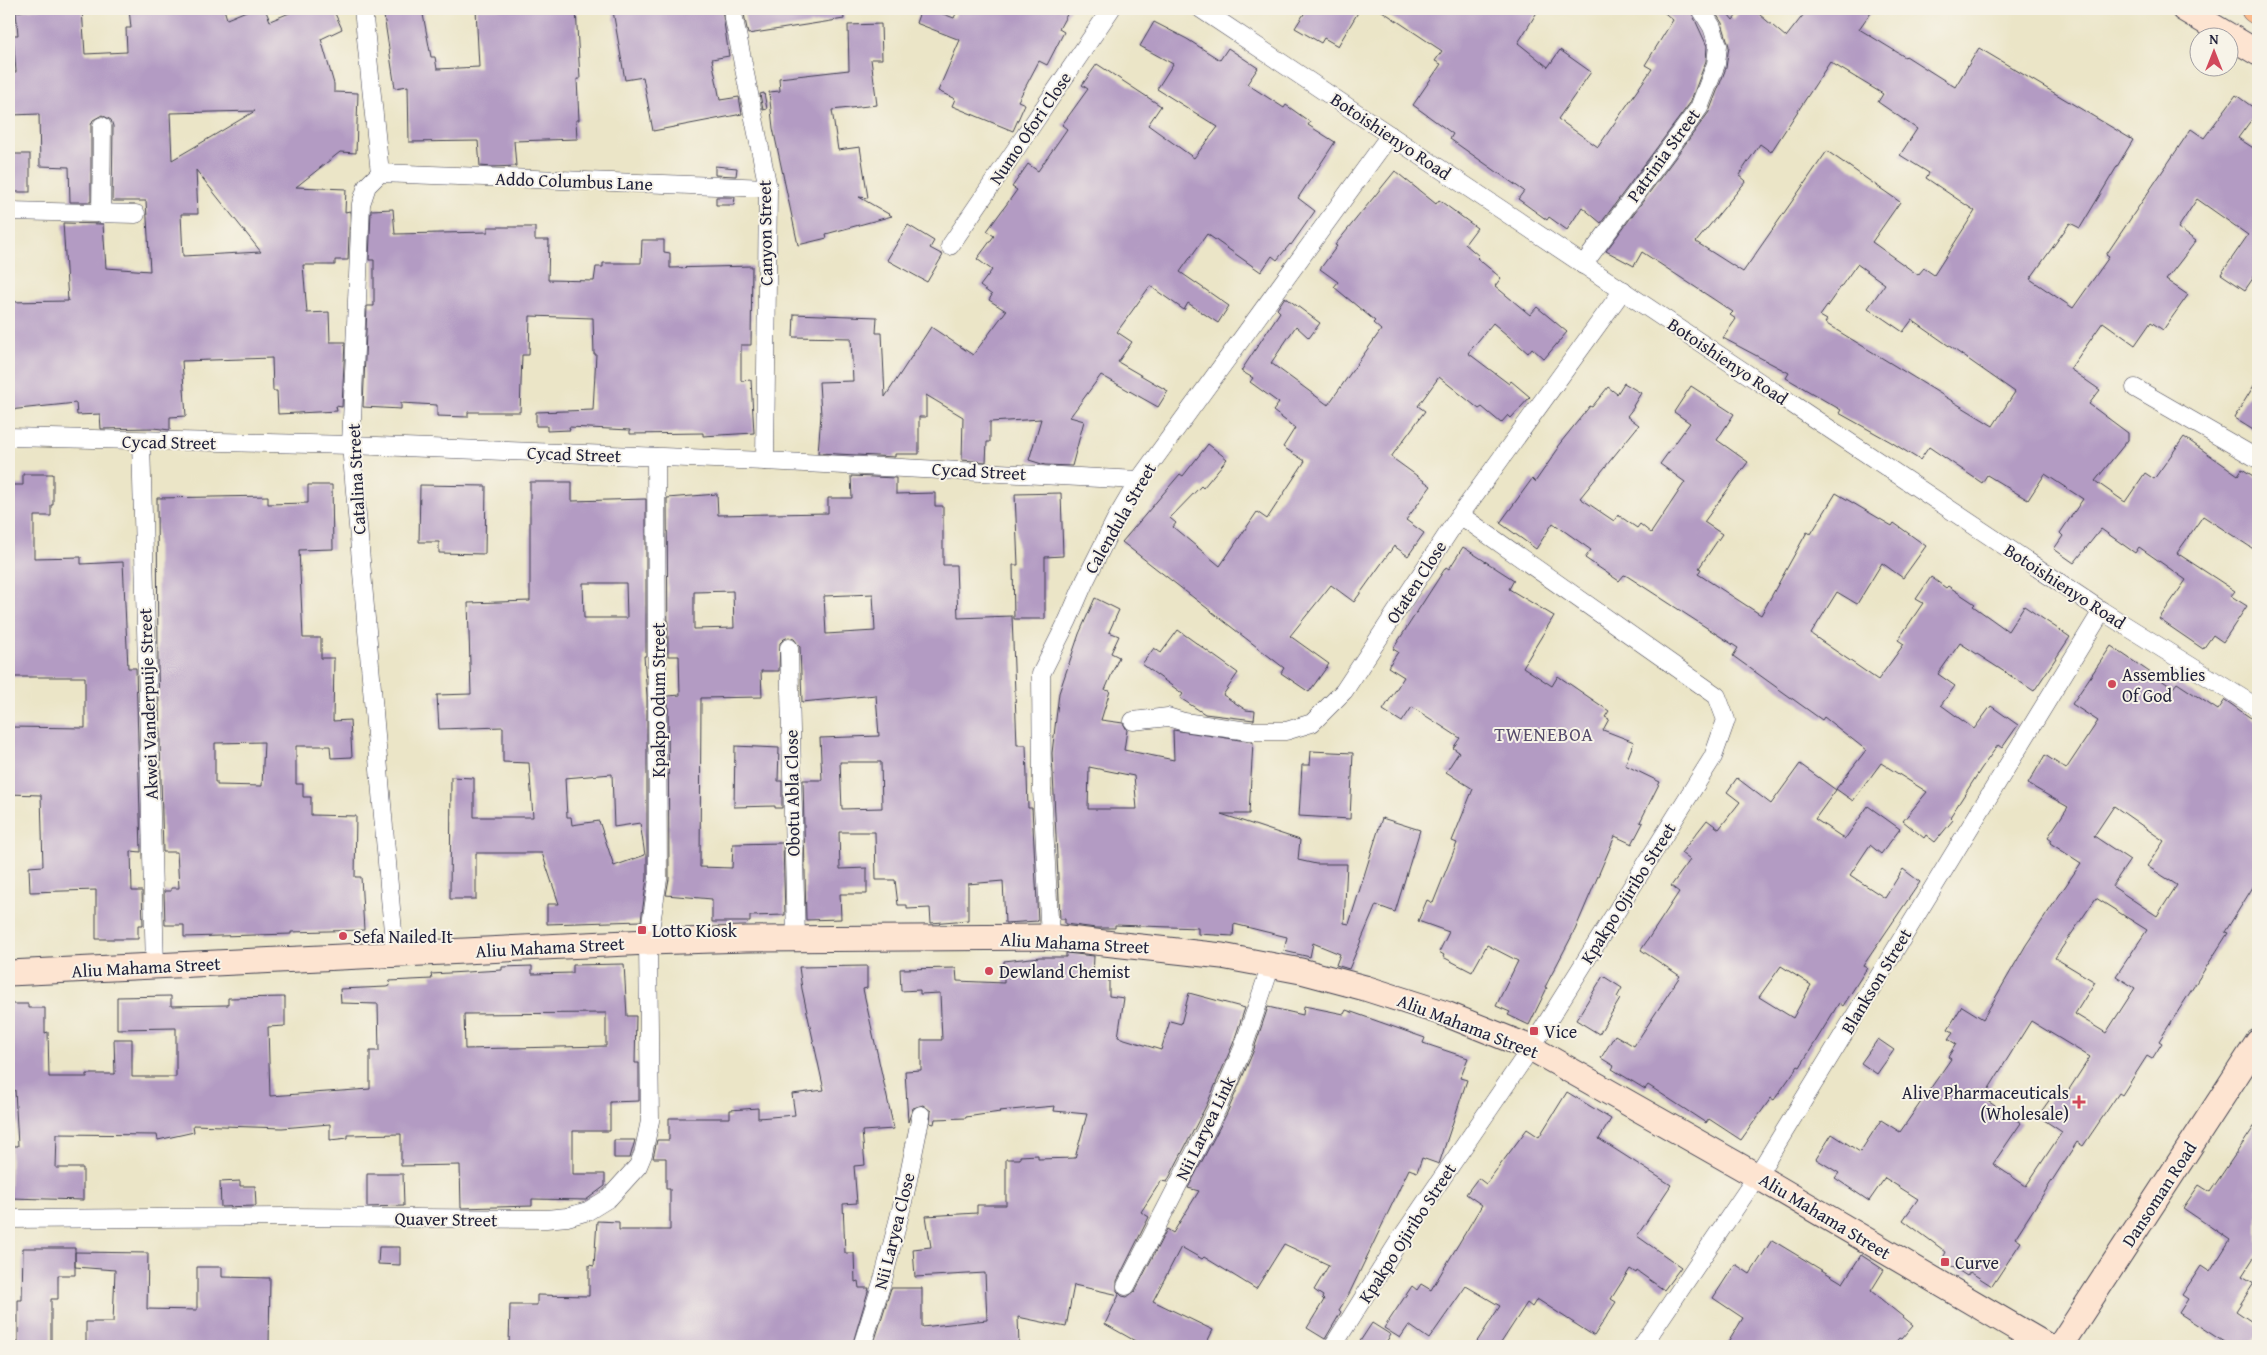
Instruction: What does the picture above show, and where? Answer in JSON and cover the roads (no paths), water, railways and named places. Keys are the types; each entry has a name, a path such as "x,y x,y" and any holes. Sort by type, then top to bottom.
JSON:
{"street":[{"path":"364,9 380,173"},
{"name":"Canyon Street","path":"732,9 768,188 765,461"},
{"name":"Numo Ofori Close","path":"950,246 1111,9"},
{"name":"Botoishienyo Road","path":"1201,9 2102,612 2258,708"},
{"name":"Patrinia Street","path":"1582,265 1699,108 1716,64 1718,45 1712,27 1701,9"},
{"path":"2184,9 2258,53"},
{"path":"101,214 102,126"},
{"name":"Calendula Street","path":"1050,938 1042,790 1041,674 1094,563 1139,480 1390,135"},
{"name":"Addo Columbus Lane","path":"380,173 768,188"},
{"name":"Catalina Street","path":"380,173 367,186 361,204 351,445 395,955"},
{"path":"9,211 136,214"},
{"name":"Otaten Close","path":"1133,721 1168,717 1184,722 1248,731 1286,731 1312,723 1344,691 1460,515 1623,290"},
{"path":"2135,388 2258,459"},
{"name":"Cycad Street","path":"9,438 351,445 765,461 1139,480"},
{"name":"Akwei Vanderpuije Street","path":"140,441 155,967"},
{"name":"Kpakpo Odum Street","path":"648,942 658,879 656,457"},
{"name":"Kpakpo Ojiribo Street","path":"1333,1346 1401,1238 1531,1048 1713,757 1726,720 1717,696 1460,515"},
{"name":"Blankson Street","path":"1642,1346 1756,1176 2102,612"},
{"name":"Obotu Abla Close","path":"789,648 796,939"},
{"name":"Aliu Mahama Street","path":"9,974 648,942 796,939 1050,938 1186,950 1271,965 1365,988 1446,1014 1531,1048 1756,1176 2047,1346"},
{"name":"Quaver Street","path":"9,1219 287,1217 546,1219 566,1217 588,1211 609,1198 638,1166 650,1121 648,942"},
{"name":"Nii Laryea Link","path":"1126,1286 1217,1109 1243,1048 1271,965"},
{"name":"Dansoman Road","path":"2060,1346 2258,1042"},
{"name":"Nii Laryea Close","path":"862,1346 884,1276 921,1114"}],"place":[{"name":"Assemblies Of God","path":"2112,684"},
{"name":"Lotto Kiosk","path":"642,930"},
{"name":"Sefa Nailed It","path":"343,936"},
{"name":"Dewland Chemist","path":"989,971"},
{"name":"Vice","path":"1534,1031"},
{"name":"Alive Pharmaceuticals (Wholesale)","path":"2079,1102"},
{"name":"Curve","path":"1945,1262"}],"district":[{"name":"TWENEBOA","path":"1544,734"}]}
